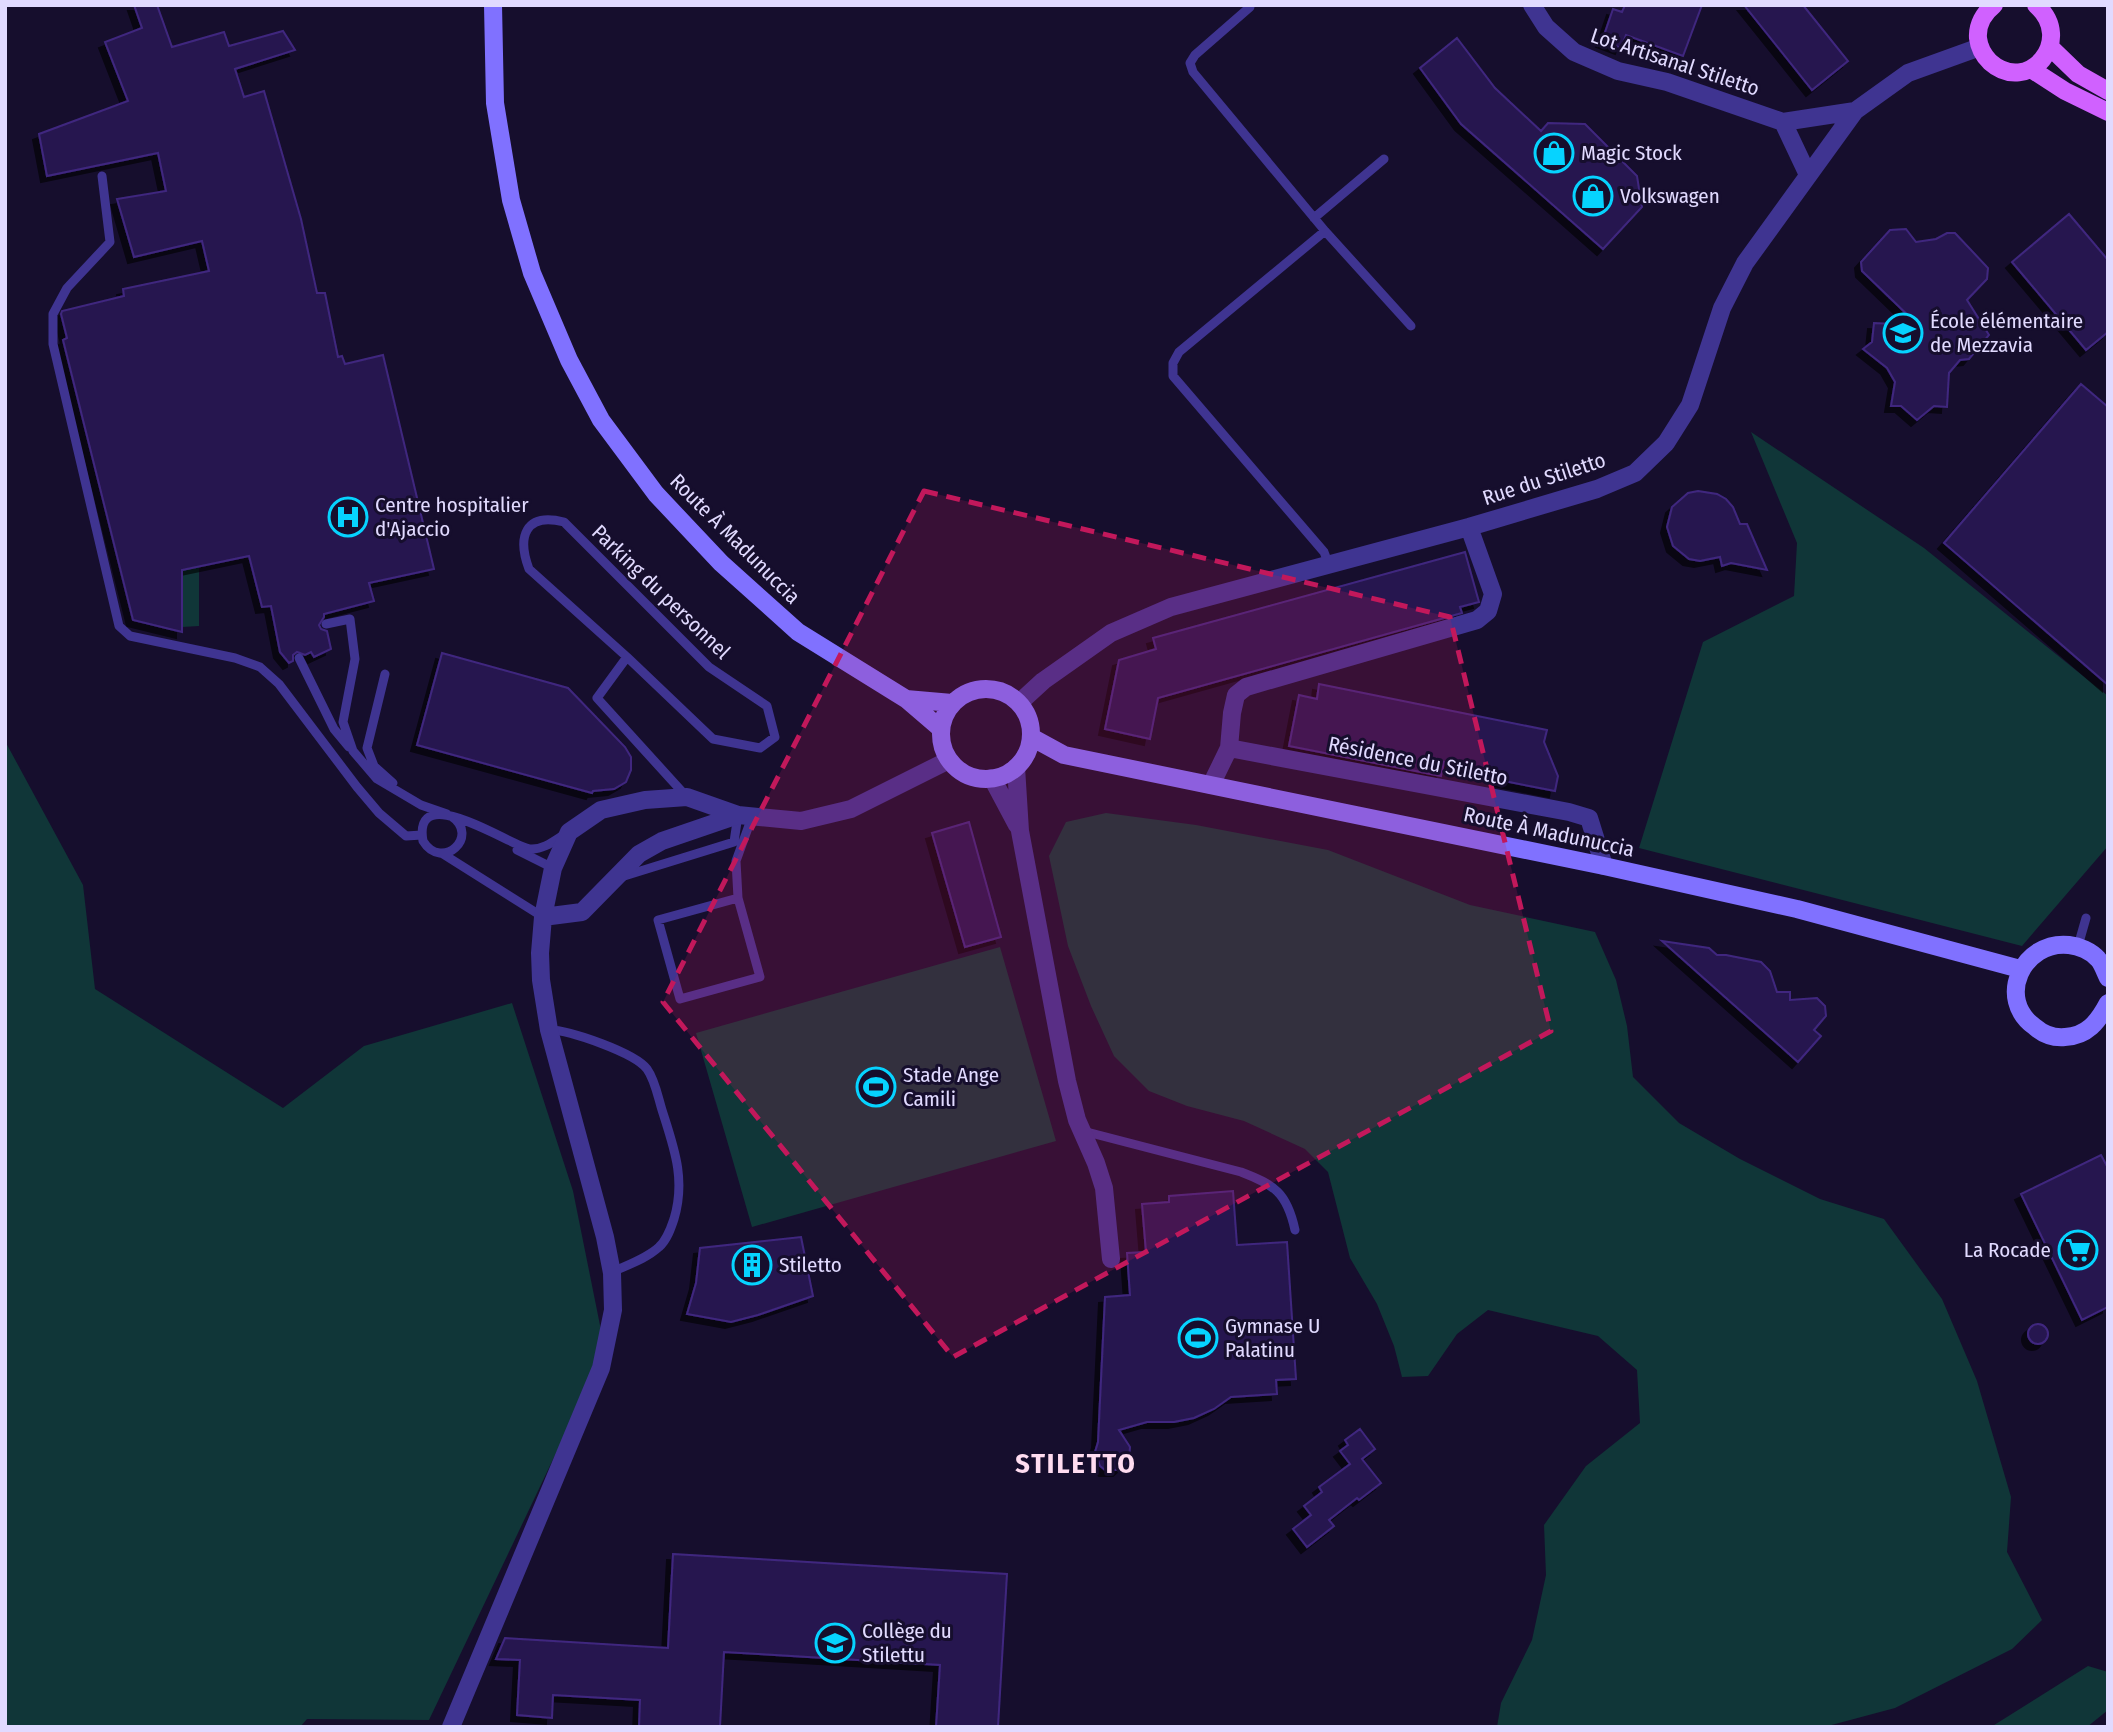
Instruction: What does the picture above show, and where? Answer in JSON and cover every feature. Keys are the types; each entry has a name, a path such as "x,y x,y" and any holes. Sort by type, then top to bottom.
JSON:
{"main road":[{"name":"Route À Madunuccia","path":"493,5 495,103 512,200 533,273 569,360 601,420 656,494 721,563 798,632 906,699 941,729"},
{"path":"1994,5 1979,26 1980,47 1986,58 2007,72 2031,69 2046,56 2050,47 2050,23 2036,5"},
{"path":"2050,47 2078,74 2108,91"},
{"path":"2031,69 2065,91 2108,112"},
{"path":"978,689 993,689 1007,694 1019,703 1030,725 1031,737 1019,763 1005,775 992,778 968,775 949,760 941,740 941,729 944,715 952,703 964,694 978,689"},
{"path":"906,699 952,703"},
{"path":"1031,737 1065,755"},
{"name":"Route À Madunuccia","path":"1065,755 1604,866 1797,909 2020,969"},
{"path":"1019,763 1065,755"},
{"path":"2108,978 2097,958 2078,946 2056,944 2035,952 2020,969 2015,988 2018,1007 2029,1023 2044,1034 2062,1038 2108,1030"},
{"path":"2081,1034 2099,1021 2108,1003"}],"street":[{"name":"Lot Artisanal Stiletto","path":"1532,5 1546,27 1573,52 1619,71 1667,82 1783,122"},
{"name":"Rue du Stiletto","path":"1019,703 1043,681 1111,633 1171,607 1469,527 1597,489 1635,473 1666,443 1690,405 1722,308 1745,263 1855,111 1908,73 1980,47"},
{"path":"1808,175 1783,122 1855,111"},
{"path":"1210,785 1229,748 1236,695 1246,687 1476,620 1488,611 1493,594 1469,527"},
{"name":"Résidence du Stiletto","path":"1229,748 1589,818 1604,866"},
{"path":"451,1727 601,1368 613,1310 612,1273 605,1237 549,1030 541,980 543,917 552,868 569,832 601,810 645,800 687,797 745,816 801,821 851,809 949,760"},
{"path":"1019,763 1020,831 1067,1081 1081,1131 1104,1188 1111,1259"},
{"path":"992,778 1020,831"},
{"path":"543,917 582,912 639,854 662,841 745,816"}],"lane":[{"path":"1251,7 1195,55 1190,63 1193,72 1325,231 1411,326"},
{"path":"1314,218 1384,159"},
{"path":"102,176 110,242 67,288 53,314 53,344 119,626 130,636 235,658 260,667 279,684 379,813 406,836 422,835"},
{"path":"1325,231 1179,352 1173,363 1173,376 1324,552 1329,565"},
{"name":"Parking du personnel","path":"549,518 564,522 709,667 767,706 775,737 760,748 713,739 627,657 529,569 522,552 526,531 537,521 549,518"},
{"path":"326,624 350,619 355,659 343,722 353,751"},
{"path":"299,657 334,729 377,779 421,806 485,827 527,849 540,849 579,825"},
{"path":"627,657 597,698 687,797"},
{"path":"385,674 368,748 373,766 430,817 451,816 552,868"},
{"path":"443,854 453,850 460,841 462,829 451,816"},
{"path":"738,898 658,920 680,999 760,977 738,898 736,860 745,816"},
{"path":"430,817 422,828 422,835 429,849 443,854 543,917"},
{"path":"2078,946 2086,918"},
{"path":"549,1030 564,1030 587,1038 638,1061 647,1069 652,1079 670,1136 680,1176 679,1201 670,1230 659,1247 612,1273"},
{"path":"1081,1131 1241,1172 1265,1182 1286,1200 1295,1230"}],"highlighted area":[{"path":"924,491 1450,617 1551,1031 953,1357 663,1002"}],"green space":[{"path":"1751,432 1924,548 2108,696 2108,846 2022,946 1639,848 1703,642 1794,596 1797,543"},
{"path":"199,566 199,626 182,627 182,570"},
{"path":"5,741 83,885 95,989 283,1108 364,1046 512,1003 573,1191 605,1350 429,1720 307,1719 300,1727 5,1727"},
{"path":"1106,813 1196,825 1328,850 1470,905 1595,932 1616,980 1627,1026 1633,1077 1679,1123 1740,1159 1820,1199 1884,1219 1942,1299 1977,1381 2011,1497 2007,1552 2042,1620 2012,1649 1895,1708 1824,1727 1497,1727 1501,1703 1532,1640 1546,1575 1544,1525 1586,1466 1640,1423 1637,1370 1598,1336 1488,1310 1457,1334 1428,1376 1402,1377 1394,1346 1377,1304 1350,1258 1328,1172 1305,1149 1244,1121 1187,1106 1149,1091 1114,1056 1068,946 1049,856 1066,822"},
{"name":"Stade Ange Camili","path":"1000,947 1056,1141 752,1227 696,1033"},
{"path":"2088,1666 2108,1672 2108,1710 2087,1727 1991,1727"}],"building":[{"path":"134,5 157,5 172,47 224,32 229,46 283,31 295,50 235,69 244,97 264,91 301,219 317,293 325,293 338,357 342,356 345,364 383,355 434,569 369,583 374,601 324,614 319,625 327,631 331,649 314,657 311,652 305,655 297,652 289,663 280,652 271,606 262,607 249,556 182,570 182,632 133,620 63,340 67,338 61,314 62,311 124,296 123,289 209,271 202,241 134,257 117,199 166,191 158,153 47,176 39,134 128,101 105,42 142,28"},
{"path":"1625,5 1702,5 1683,56 1626,35 1621,48 1602,41 1613,9 1622,12"},
{"path":"1744,5 1803,5 1848,61 1812,90"},
{"name":"Magic Stock","path":"1457,38 1495,88 1541,131 1548,123 1585,124 1637,176 1642,207 1603,249 1461,124 1420,68"},
{"path":"2069,214 2108,260 2108,332 2086,350 2012,262"},
{"path":"1906,229 1916,242 1955,233 1988,268 1987,279 1967,300 1989,335 1969,359 1960,360 1949,373 1947,407 1934,406 1917,420 1901,406 1891,406 1895,382 1887,368 1863,349 1872,342 1874,323 1918,325 1862,271 1861,262 1890,230"},
{"path":"2081,384 2108,407 2108,685 1944,543"},
{"path":"1698,491 1717,494 1733,507 1740,524 1747,524 1767,570 1731,563 1722,566 1720,557 1700,561 1689,559 1673,546 1667,527 1672,507 1688,493"},
{"path":"1465,552 1479,602 1460,607 1462,613 1158,698 1150,739 1105,729 1119,660 1156,649 1153,638"},
{"path":"442,653 568,688 625,747 631,757 631,770 626,782 614,789 592,793 417,745"},
{"path":"1319,684 1547,730 1544,742 1558,776 1555,791 1499,780 1501,773 1444,762 1441,776 1289,746 1299,695 1317,699"},
{"path":"969,822 1001,937 965,947 932,833"},
{"path":"1662,941 1709,948 1717,955 1761,962 1770,971 1777,992 1790,992 1790,1000 1817,998 1825,1006 1826,1016 1814,1030 1821,1036 1798,1062"},
{"name":"La Rocade","path":"2101,1155 2108,1168 2108,1307 2082,1320 2021,1194"},
{"name":"Gymnase U Palatinu","path":"1233,1191 1237,1245 1287,1242 1296,1379 1276,1380 1277,1394 1231,1397 1194,1418 1174,1422 1147,1422 1119,1430 1130,1447 1129,1461 1119,1470 1105,1470 1100,1466 1095,1452 1098,1442 1105,1297 1130,1295 1127,1253 1146,1252 1142,1204 1169,1202 1169,1196"},
{"name":"Stiletto","path":"801,1237 813,1296 731,1322 687,1314 696,1283 700,1248"},
{"path":"2034,1324 2042,1324 2048,1334 2042,1344 2034,1344 2028,1338 2028,1330"},
{"path":"1360,1429 1375,1449 1362,1459 1381,1483 1329,1520 1334,1526 1307,1547 1293,1529 1311,1515 1304,1506 1322,1492 1319,1487 1350,1464 1340,1451 1348,1445 1345,1440"},
{"name":"Collège du Stilettu","path":"673,1554 1007,1574 998,1727 936,1727 940,1665 724,1652 720,1727 639,1727 640,1700 553,1695 552,1718 517,1715 520,1660 496,1659 505,1638 668,1648"}],"place":[{"name":"Magic Stock","path":"1554,153"},
{"name":"Volkswagen","path":"1593,196"},
{"name":"École élémentaire de Mezzavia","path":"1903,333"},
{"name":"Centre hospitalier d'Ajaccio","path":"348,517"},
{"name":"Stade Ange Camili","path":"876,1087"},
{"name":"La Rocade","path":"2078,1250"},
{"name":"Stiletto","path":"752,1265"},
{"name":"Gymnase U Palatinu","path":"1198,1338"},
{"name":"Collège du Stilettu","path":"835,1643"}],"district":[{"name":"STILETTO","path":"1076,1463"}]}
